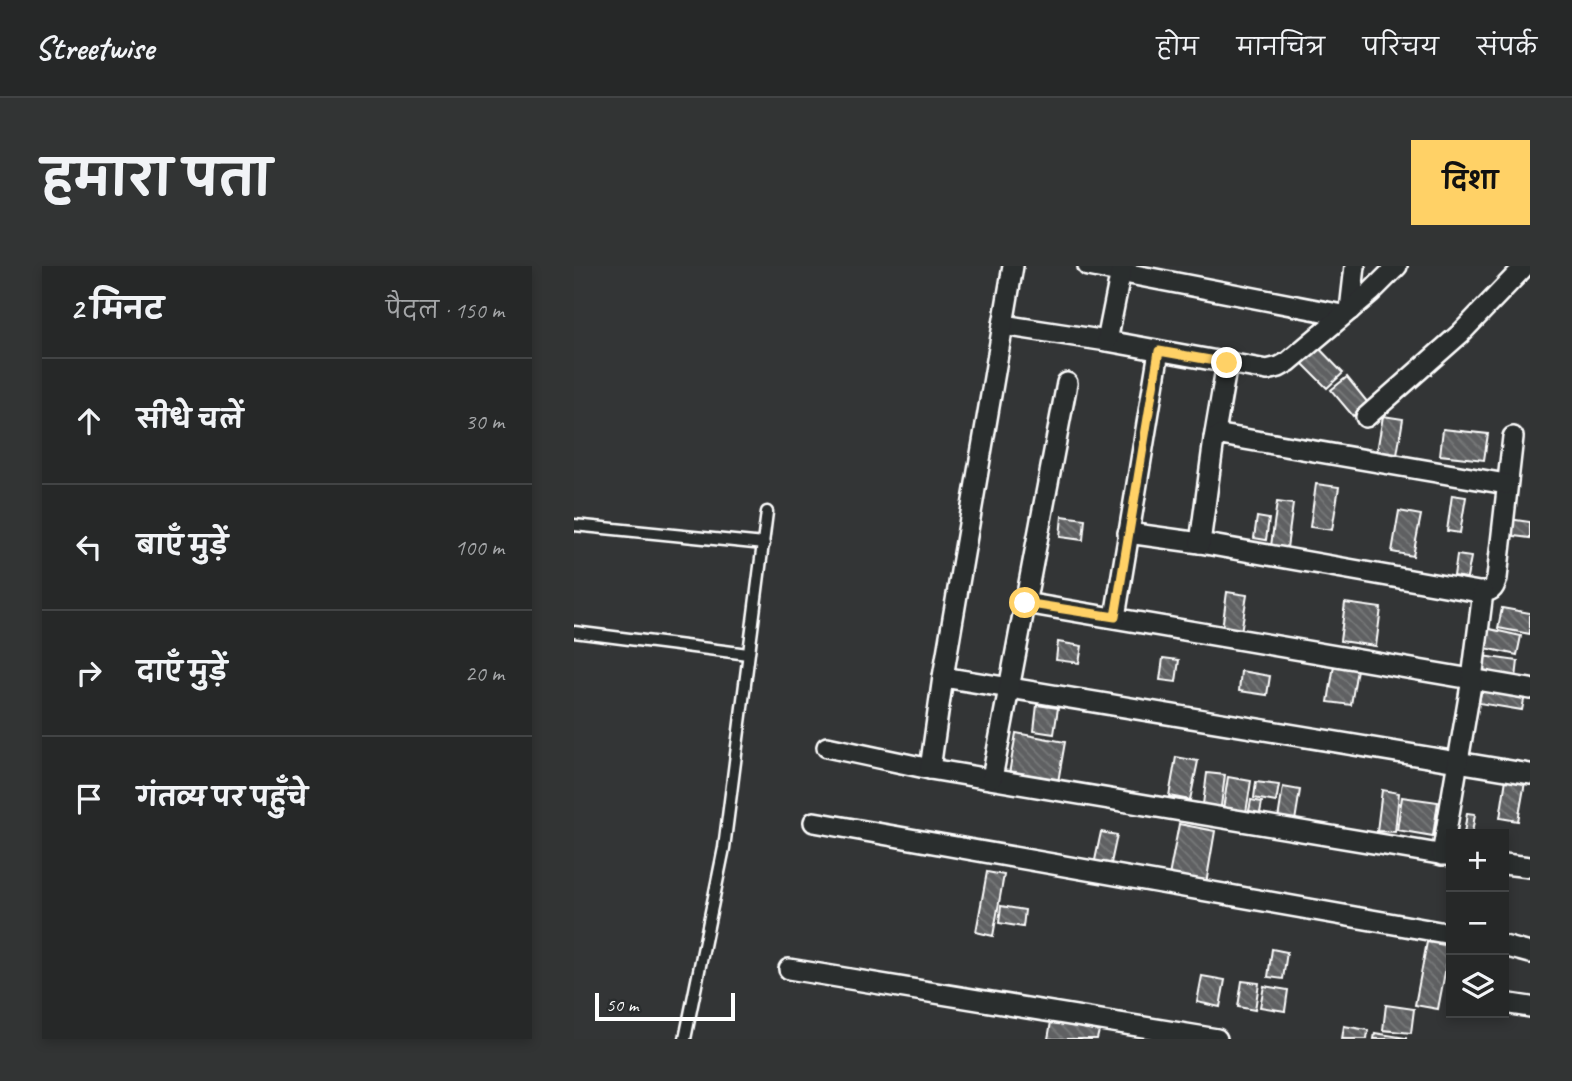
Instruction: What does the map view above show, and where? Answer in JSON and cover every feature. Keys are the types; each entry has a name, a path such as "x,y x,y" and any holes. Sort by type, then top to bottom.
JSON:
{"street":[{"path":"930,769 943,677 1013,266"},
{"path":"1088,266 1122,269 1347,312"},
{"path":"1347,312 1355,266"},
{"path":"1003,325 1107,341 1258,370 1279,367 1347,312 1397,266"},
{"path":"1366,417 1520,284 1525,266"},
{"path":"1107,341 1122,269"},
{"path":"1115,617 1159,351"},
{"path":"1200,543 1227,363"},
{"path":"992,778 1067,383"},
{"path":"1214,439 1221,435 1234,436 1506,484"},
{"path":"1128,533 1483,592 1495,587 1513,438"},
{"path":"1450,829 1456,764 1472,679 1483,592"},
{"path":"1025,603 1530,689"},
{"path":"943,677 1456,764 1530,774"},
{"path":"827,747 930,769 1446,855"},
{"path":"814,822 1446,933"},
{"path":"1509,865 1530,867"},
{"path":"1509,947 1530,953"},
{"path":"789,969 1217,1039"},
{"path":"1509,1004 1530,1007"}],"lane":[{"path":"685,1039 724,848 767,512"},
{"path":"574,525 764,544"},
{"path":"574,632 748,654"}],"building":[{"path":"1315,344 1343,373 1327,388 1299,360"},
{"path":"1347,377 1368,403 1353,416 1331,390"},
{"path":"1383,416 1403,419 1396,461 1376,457"},
{"path":"1443,429 1488,434 1484,460 1440,455"},
{"path":"1316,484 1339,487 1332,530 1310,527"},
{"path":"1452,495 1466,497 1460,533 1447,531"},
{"path":"1277,502 1293,504 1287,548 1271,546"},
{"path":"1399,511 1421,515 1413,556 1392,552"},
{"path":"1062,516 1085,519 1083,540 1060,537"},
{"path":"1257,517 1269,519 1266,540 1254,538"},
{"path":"1509,519 1530,522 1530,538 1506,535"},
{"path":"1457,555 1471,557 1467,578 1454,576"},
{"path":"1227,592 1247,595 1241,632 1222,629"},
{"path":"1345,603 1381,608 1376,646 1340,641"},
{"path":"1502,608 1530,613 1530,634 1498,628"},
{"path":"1485,628 1521,636 1517,655 1481,647"},
{"path":"1058,642 1082,646 1079,663 1056,660"},
{"path":"1482,656 1518,661 1516,678 1479,672"},
{"path":"1163,658 1179,660 1176,682 1160,680"},
{"path":"1334,665 1357,669 1351,705 1328,702"},
{"path":"1241,671 1270,676 1267,695 1239,691"},
{"path":"1482,688 1525,695 1522,710 1479,703"},
{"path":"1037,705 1058,708 1054,734 1034,731"},
{"path":"1016,733 1065,742 1058,782 1009,774"},
{"path":"1176,757 1198,761 1190,800 1169,796"},
{"path":"1207,773 1225,775 1220,814 1202,812"},
{"path":"1228,777 1251,781 1245,819 1222,816"},
{"path":"1506,779 1525,782 1518,821 1500,818"},
{"path":"1256,782 1279,785 1276,802 1254,798"},
{"path":"1283,787 1300,790 1295,821 1278,819"},
{"path":"1382,790 1399,793 1395,832 1377,831"},
{"path":"1402,797 1438,802 1433,836 1397,830"},
{"path":"1251,800 1262,802 1260,813 1249,811"},
{"path":"1467,813 1475,814 1473,829 1465,829"},
{"path":"1179,824 1215,831 1206,884 1169,876"},
{"path":"1101,832 1117,835 1110,868 1094,865"},
{"path":"987,872 1004,875 993,936 976,932"},
{"path":"1001,906 1025,910 1023,927 999,923"},
{"path":"1427,942 1446,945 1446,967 1438,1009 1415,1005"},
{"path":"1272,949 1287,952 1283,979 1268,977"},
{"path":"1202,976 1225,980 1220,1007 1197,1002"},
{"path":"1242,981 1259,983 1255,1010 1238,1007"},
{"path":"1264,986 1288,990 1285,1011 1260,1007"},
{"path":"1386,1005 1414,1009 1411,1033 1383,1030"},
{"path":"1051,1022 1099,1031 1097,1039 1048,1039"},
{"path":"1344,1026 1368,1030 1367,1039 1342,1039"},
{"path":"1375,1033 1406,1038 1406,1039 1374,1039"}],"route":[{"path":"1025,603 1115,617 1159,351 1227,363"}]}
